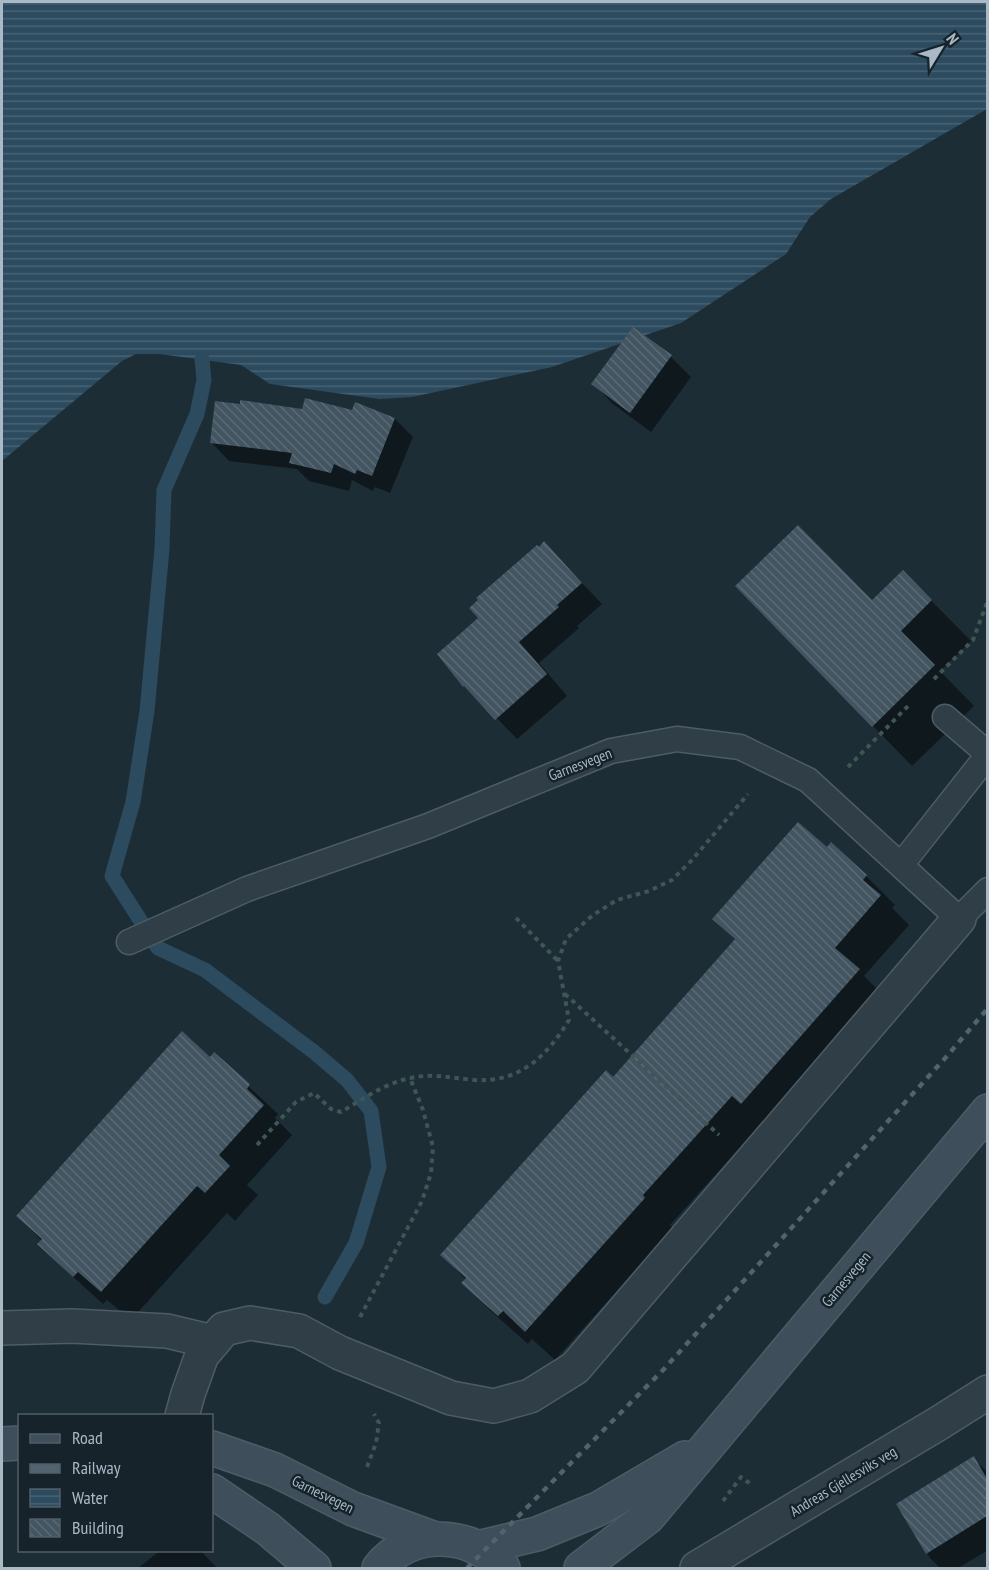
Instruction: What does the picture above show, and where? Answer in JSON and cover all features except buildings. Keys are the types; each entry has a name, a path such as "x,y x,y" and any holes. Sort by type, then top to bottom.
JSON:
{"main road":[{"name":"Garnesvegen","path":"581,1569 648,1516 987,1111"},
{"path":"2,1444 18,1443"},
{"name":"Garnesvegen","path":"477,1548 537,1534 598,1509 705,1447"},
{"name":"Garnesvegen","path":"213,1448 275,1470 353,1509 435,1539"},
{"path":"213,1492 268,1529 314,1569"},
{"path":"378,1569 394,1554 406,1547 435,1539 449,1539 477,1548 489,1555 502,1569"}],"street":[{"path":"183,1414 202,1355 224,1329 250,1323 299,1330 340,1353 451,1398 494,1406 530,1396 575,1368 959,919"},
{"path":"2,1328 72,1326 158,1331 213,1342"},
{"name":"Andreas Gjellesviks veg","path":"697,1569 987,1392"}],"lane":[{"path":"900,865 987,754 945,717"},
{"name":"Garnesvegen","path":"129,942 246,889 428,826 611,751 677,739 740,747 808,780 959,919"},
{"path":"959,919 987,890"}],"path":[{"path":"257,1145 296,1102 314,1093 331,1109 341,1112 385,1086 410,1078 433,1075 477,1080 506,1076 529,1066 555,1043 569,1020 558,961 566,939 593,915 617,900 649,891 672,880 692,860 774,764"},
{"path":"516,918 558,961"},
{"path":"564,994 751,1163"},
{"path":"340,1353 422,1201 431,1173 432,1147 423,1110 410,1078"},
{"path":"367,1467 376,1443 380,1423 360,1391 374,1367"}],"water":[{"path":"2,2 987,2 987,109 831,199 810,217 786,254 681,323 552,367 412,397 380,399 270,384 241,365 159,354 136,354 122,361 2,461"}],"waterway":[{"path":"202,359 204,380 197,414 164,490 162,549 147,711 133,802 112,876 158,948 205,970 314,1052 347,1080 371,1111 379,1167 356,1243 325,1297"}],"railway":[{"path":"467,1568 664,1369 988,1008"}]}
